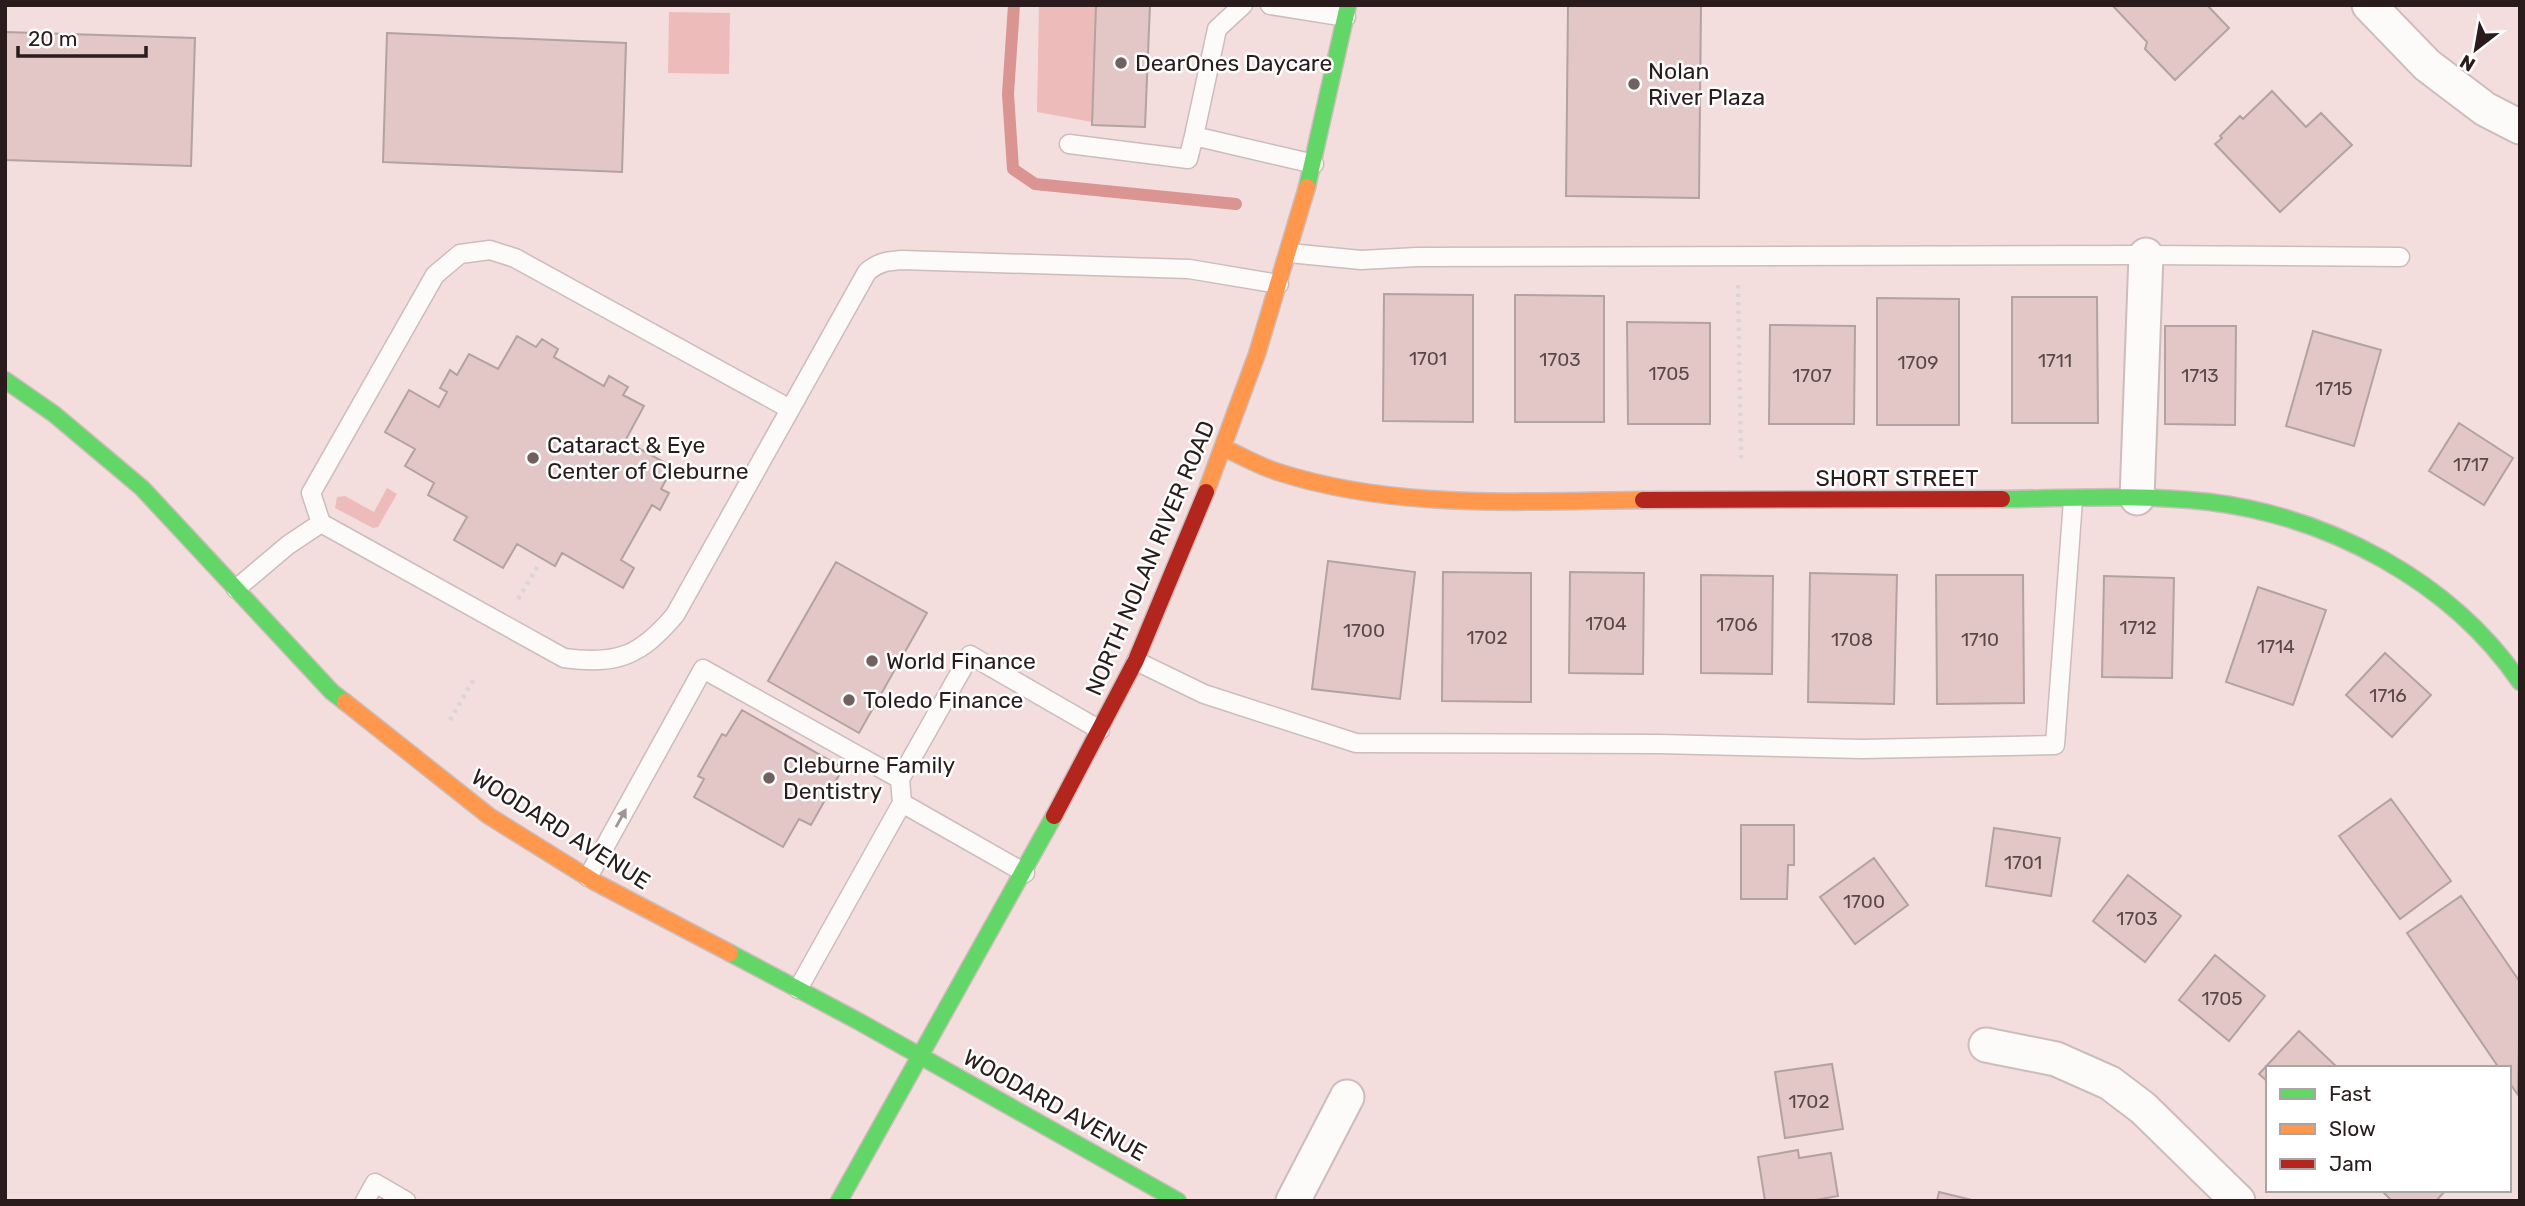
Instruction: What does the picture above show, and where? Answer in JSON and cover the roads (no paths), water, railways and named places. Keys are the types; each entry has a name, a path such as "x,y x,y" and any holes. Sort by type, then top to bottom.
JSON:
{"street":[{"path":"2369,5 2427,65 2485,108 2520,127"},
{"name":"NORTH NOLAN RIVER ROAD","path":"839,1201 1025,873 1136,661 1224,448 1279,284 1314,164 1337,69 1347,11"},
{"path":"2137,498 2146,255"},
{"name":"WOODARD AVENUE","path":"5,380 64,422 142,488 332,692 489,816 588,877 799,989 1178,1201"},
{"name":"SHORT STREET","path":"1224,448 1276,471 1337,488 1414,499 1741,501 2137,498 2221,504 2308,525 2356,543 2401,569 2437,595 2470,624 2510,667 2520,682"},
{"path":"1986,1045 2056,1059 2110,1083 2143,1108 2238,1201"},
{"path":"1293,1201 1347,1097"}],"lane":[{"path":"1069,144 1188,159 1217,29 1243,5"},
{"path":"1270,5 1347,11"},
{"path":"1194,136 1314,164"},
{"path":"790,409 515,258 490,250 460,254 435,275 311,493 321,523 564,659 631,655 656,637 675,615 867,272 875,265 885,261 1189,269 1279,284"},
{"path":"1289,253 1361,260 1417,257 1738,256 2400,257"},
{"path":"1136,661 1204,694 1356,743 1659,744 1862,749 2055,745 2073,500"},
{"path":"236,589 288,545 321,523"},
{"path":"799,989 902,803 900,779 970,655 1100,730"},
{"path":"588,877 703,669 900,779"},
{"path":"902,803 1025,873"},
{"path":"365,1201 375,1183 406,1201"}],"waterway":[{"path":"1014,5 1008,94 1013,169 1035,184 1236,204"}],"place":[{"name":"DearOnes Daycare","path":"1121,63"},
{"name":"Nolan River Plaza","path":"1634,84"},
{"name":"Cataract & Eye Center of Cleburne","path":"533,458"},
{"name":"World Finance","path":"872,661"},
{"name":"Toledo Finance","path":"849,700"},
{"name":"Cleburne Family Dentistry","path":"769,778"}]}
